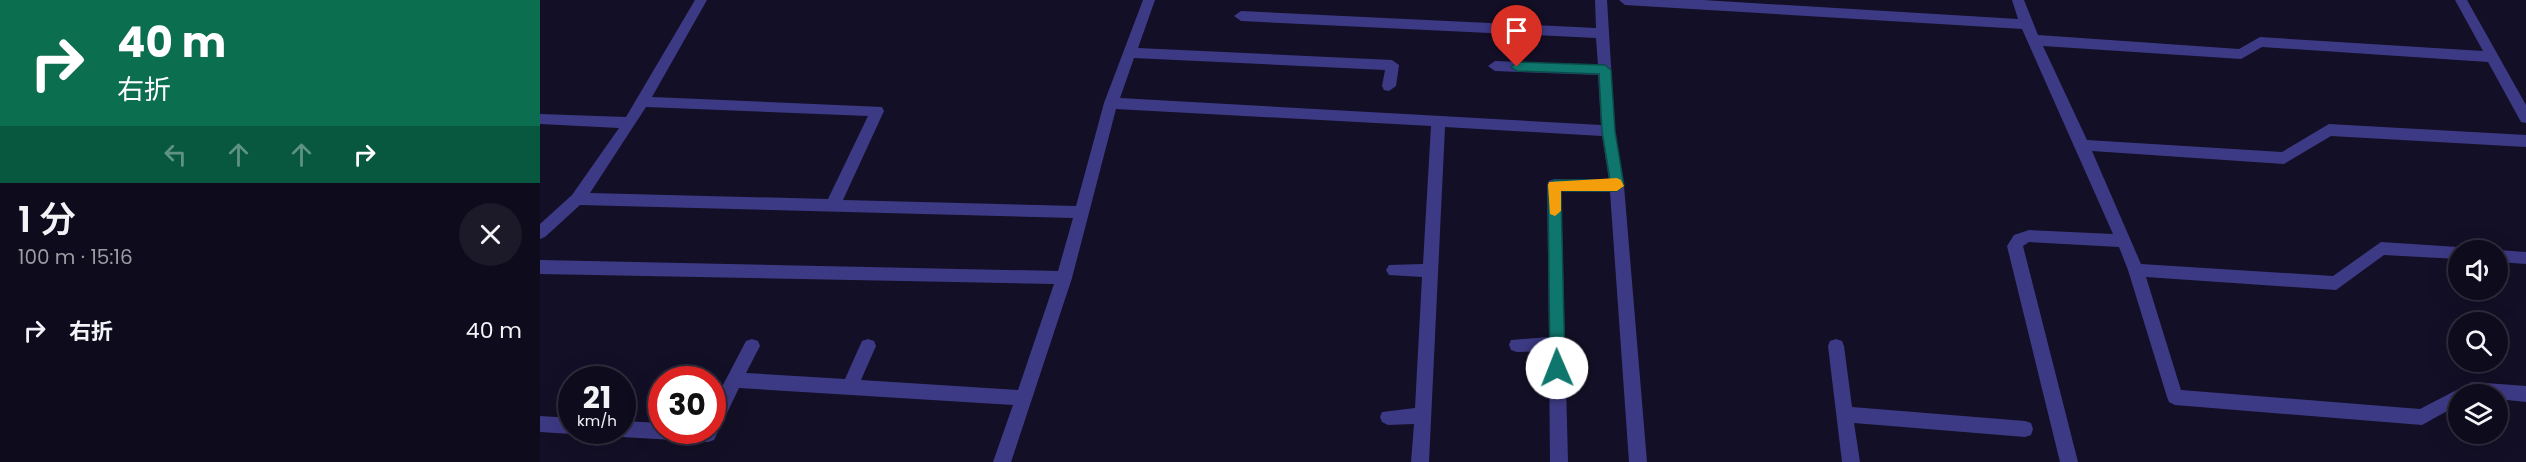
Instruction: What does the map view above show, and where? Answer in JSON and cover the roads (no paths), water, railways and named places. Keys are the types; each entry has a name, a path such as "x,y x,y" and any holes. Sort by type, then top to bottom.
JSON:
{"street":[{"path":"540,233 577,199 630,123 701,0"},
{"path":"1002,462 1064,278 1111,103 1149,0"},
{"path":"1601,0 1608,131 1617,186 1638,462"},
{"path":"1625,0 2026,24"},
{"path":"2018,0 2026,24 2082,144 2136,270 2175,397 2422,417 2448,403"},
{"path":"2461,0 2526,118"},
{"path":"1241,16 1603,33"},
{"path":"2034,40 2241,54 2260,42 2492,57"},
{"path":"1129,53 1392,64 1389,86"},
{"path":"1496,66 1605,70"},
{"path":"643,102 877,111 833,205"},
{"path":"1111,103 1608,131"},
{"path":"540,119 630,123"},
{"path":"1420,462 1438,121"},
{"path":"2082,144 2284,158 2329,130 2526,141"},
{"path":"1559,462 1554,185 1617,186"},
{"path":"577,199 1083,212"},
{"path":"2069,462 2015,246 2019,239 2029,236 2124,241"},
{"path":"2136,270 2336,284 2381,248 2448,252"},
{"path":"2508,257 2526,258"},
{"path":"540,267 1064,278"},
{"path":"1394,270 1430,271"},
{"path":"1517,345 1557,344"},
{"path":"1836,345 1851,462"},
{"path":"726,397 752,346"},
{"path":"850,387 868,346"},
{"path":"735,380 1024,398"},
{"path":"2508,393 2526,394"},
{"path":"1845,414 2025,429"},
{"path":"1388,417 1422,416"},
{"path":"540,424 558,425"}]}
